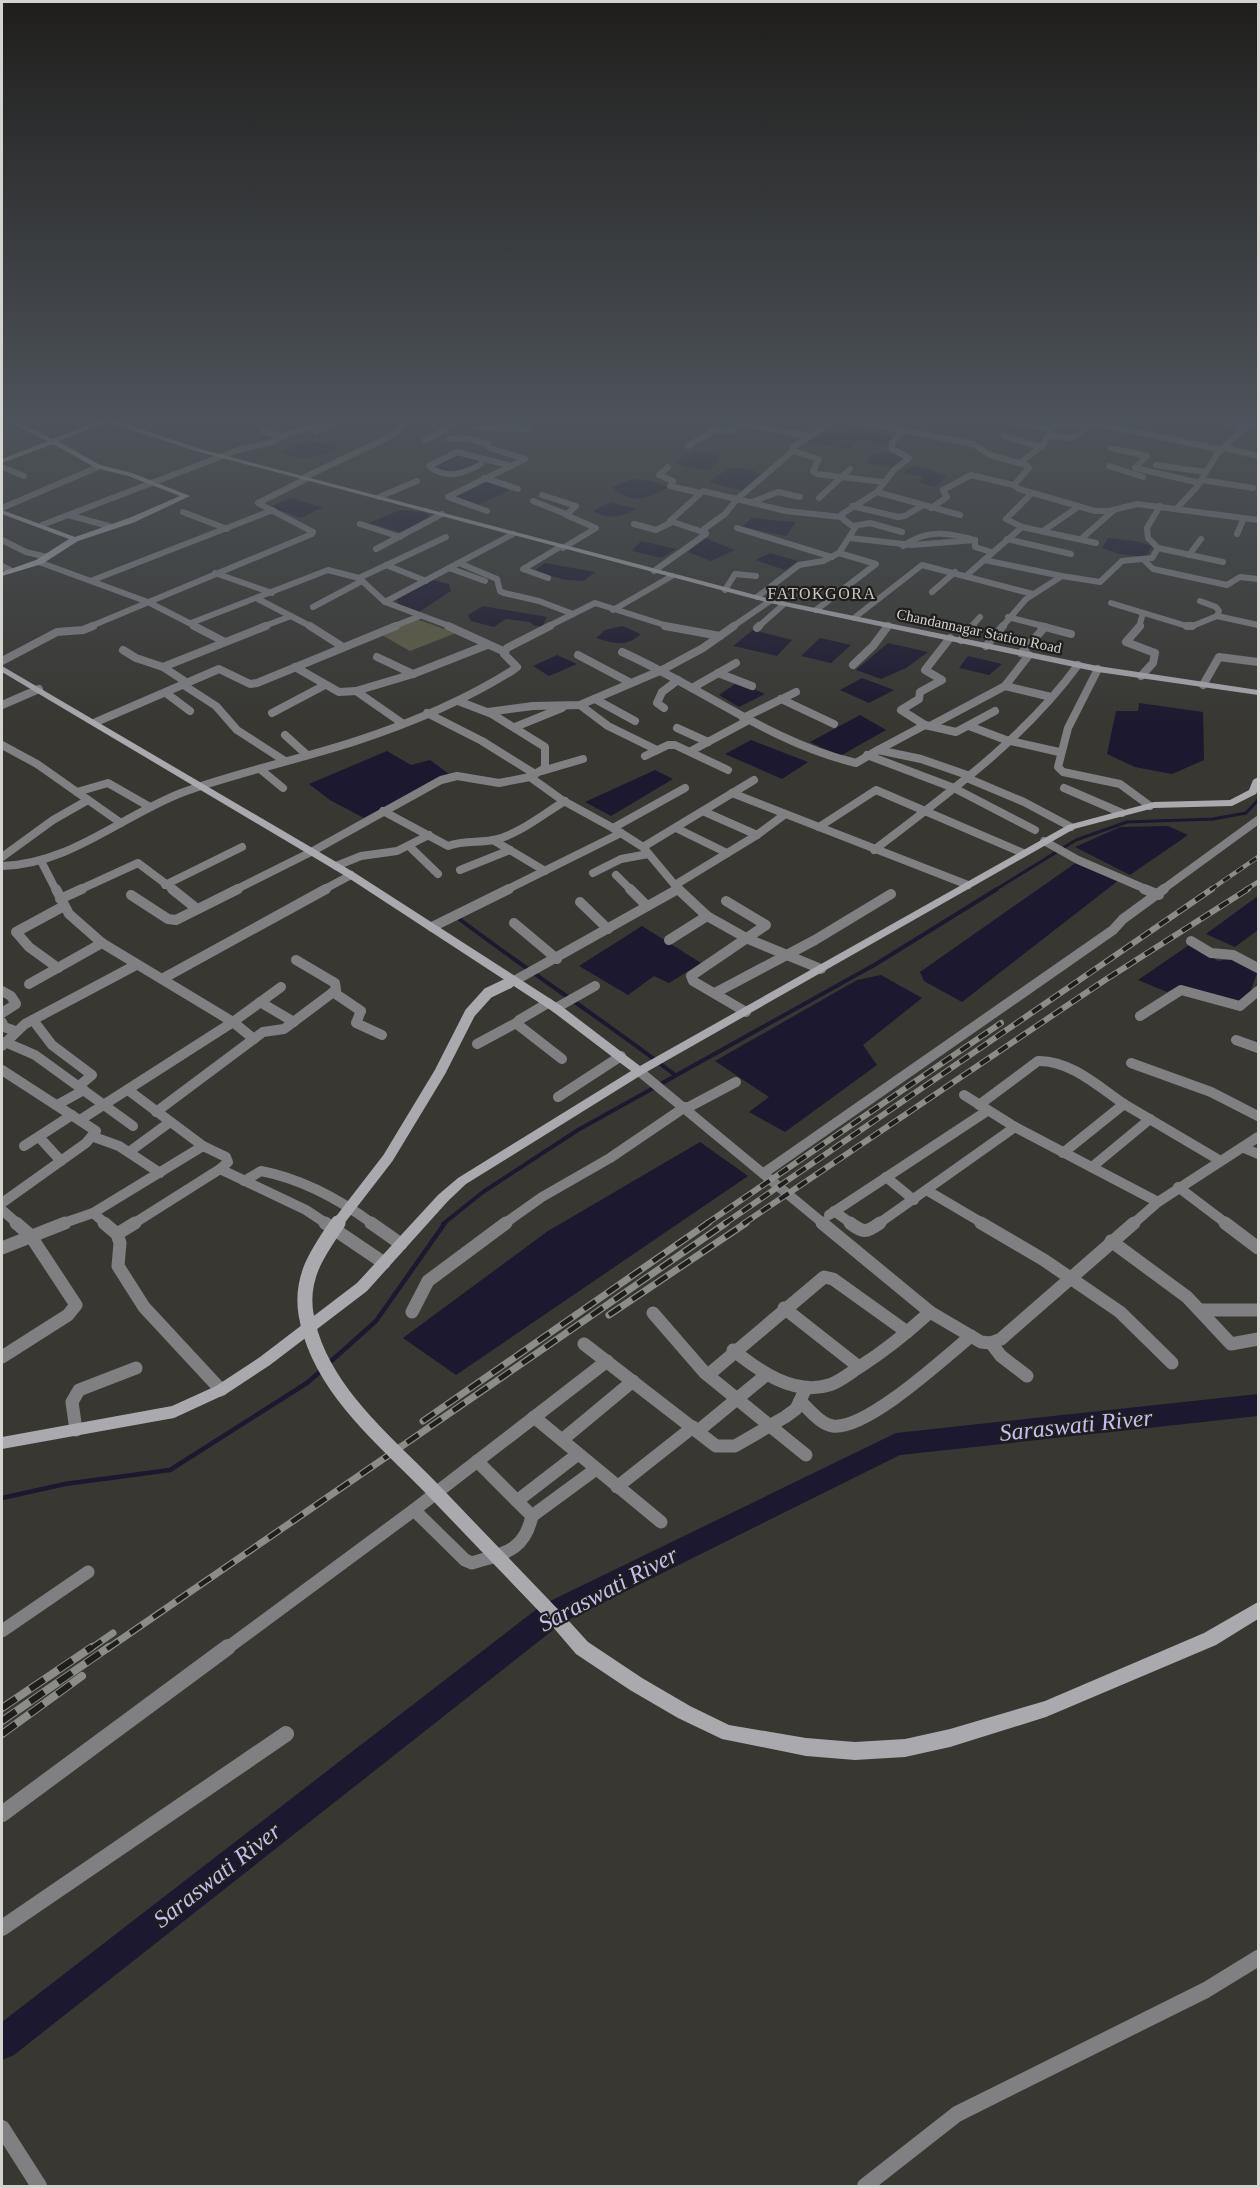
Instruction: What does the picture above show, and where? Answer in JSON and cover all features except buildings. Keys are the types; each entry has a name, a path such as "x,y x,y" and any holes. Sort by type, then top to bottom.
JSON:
{"street":[{"path":"34,522 75,539"},
{"path":"42,525 50,522"},
{"path":"94,522 109,526"},
{"path":"2,574 39,562 75,539 124,522"},
{"path":"208,522 227,529"},
{"path":"93,580 244,522"},
{"path":"2,661 57,632 80,631 314,533 293,522"},
{"path":"376,549 426,522"},
{"name":"Chandannagar Station Road","path":"470,522 770,601 1098,669 1258,693"},
{"path":"548,578 524,569 596,528 583,522"},
{"path":"672,522 706,533"},
{"path":"634,524 656,530 672,522"},
{"path":"706,533 704,529 713,522"},
{"path":"848,522 854,526"},
{"path":"854,526 865,522"},
{"path":"865,522 902,532"},
{"path":"1013,522 1096,543"},
{"path":"1043,531 1056,522"},
{"path":"1081,539 1100,522"},
{"path":"1150,522 1146,533 1148,540 1158,548 1223,562"},
{"path":"1237,534 1242,522"},
{"path":"360,524 400,537"},
{"path":"757,597 800,565 836,555 855,531 854,526"},
{"path":"967,575 1022,526"},
{"path":"737,528 876,564 816,610"},
{"path":"903,546 919,534 935,530 975,540"},
{"path":"654,571 706,533"},
{"path":"385,602 513,534"},
{"path":"313,607 386,565 446,537"},
{"path":"850,538 903,546 938,546 975,540"},
{"path":"1007,539 1071,554"},
{"path":"1189,555 1202,539"},
{"path":"2,540 26,552 47,557"},
{"path":"975,540 978,542 975,548 991,552"},
{"path":"984,560 1096,582 1122,561 1145,561 1152,558 1158,548"},
{"path":"1145,561 1154,569 1227,585 1243,576 1258,579"},
{"path":"39,562 148,602 223,641"},
{"path":"459,563 497,579 504,593 539,600 573,614"},
{"path":"386,565 426,581"},
{"path":"854,618 919,565 967,575 1032,594"},
{"path":"2,566 10,570"},
{"path":"449,568 499,586"},
{"path":"191,623 328,570 360,579 385,602 459,630 503,651 595,603 668,627 720,636"},
{"path":"932,592 955,572"},
{"path":"215,573 272,593"},
{"path":"725,590 735,574 756,576"},
{"path":"613,610 672,576"},
{"path":"986,646 1008,617 1032,594 1062,576"},
{"path":"258,599 343,647"},
{"path":"488,712 533,706 580,705 662,670 720,636 770,601"},
{"path":"1200,601 1216,607 1219,611 1217,616"},
{"path":"1111,603 1194,628 1217,616 1258,625"},
{"path":"757,628 784,604"},
{"path":"1141,676 1153,663 1155,653 1126,642 1139,629 1143,614"},
{"path":"96,722 221,669 250,684 257,683 420,615"},
{"path":"164,667 223,641 291,616"},
{"path":"961,640 980,617"},
{"path":"1008,617 1071,634"},
{"path":"853,665 873,646 888,626"},
{"path":"622,652 662,670 745,719 849,763 856,763 867,755 1005,686 1045,627"},
{"path":"950,638 925,670 942,680 920,692 919,699 901,710 927,726 956,732 994,711"},
{"path":"295,667 341,693 356,691 413,674 487,645"},
{"path":"123,650 135,658 164,667 216,706 237,730 285,761"},
{"path":"2,874 92,840 150,807 203,787 356,741 458,700 517,667 505,657 503,651"},
{"path":"578,655 631,684"},
{"path":"376,657 413,674"},
{"path":"1203,685 1219,657 1258,663"},
{"path":"692,688 736,663"},
{"path":"874,850 968,777 1051,697 1078,665"},
{"path":"2,669 313,851 432,927 512,982 552,1005 686,1108 821,1220 840,1240 930,1312 981,1342 991,1343 1001,1339 1158,1202 1219,1160 1244,1148 1258,1137"},
{"path":"1098,669 1072,716 1059,752 1058,766 1063,772 1123,783 1135,790 1150,806"},
{"path":"718,673 752,686"},
{"path":"664,708 657,703 659,694 678,680"},
{"path":"272,712 325,685"},
{"path":"1005,686 1051,697"},
{"path":"2,705 39,689"},
{"path":"356,691 402,723"},
{"path":"691,751 796,692"},
{"path":"166,693 190,711"},
{"path":"595,699 635,721"},
{"path":"781,699 834,724"},
{"path":"458,700 488,712 544,747 547,750 536,774"},
{"path":"580,705 608,726 657,750"},
{"path":"515,727 565,707"},
{"path":"427,713 482,741 536,774 565,801 617,831 645,851 676,887 707,916 748,939 821,969"},
{"path":"969,726 1006,740 1059,752"},
{"path":"677,728 708,742"},
{"path":"285,735 307,755"},
{"path":"2,745 37,764 121,823"},
{"path":"645,756 675,745 728,770"},
{"path":"878,750 921,759 968,777 1024,802 1071,827"},
{"path":"867,755 954,788 1035,830"},
{"path":"131,895 172,921 313,851 383,811 451,777 489,783 536,774 583,759"},
{"path":"260,769 284,788"},
{"path":"593,873 621,859 645,851 676,828 754,780"},
{"path":"2,1443 174,1412 221,1390 265,1361 362,1287 443,1198 462,1181 639,1071 1071,827 1150,806 1232,803 1253,792 1258,780"},
{"path":"77,792 108,783 150,807"},
{"path":"432,927 617,831 685,788"},
{"path":"1064,788 1122,813"},
{"path":"819,827 876,790 1023,853"},
{"path":"732,793 968,885"},
{"path":"2,857 53,820 88,800"},
{"path":"383,811 444,845 462,841 493,840 519,830 565,801"},
{"path":"705,812 757,836"},
{"path":"784,815 757,836 647,906 557,959 488,993 470,1013 440,1072 388,1158 345,1212 311,1263 306,1281 306,1314 321,1360 349,1403 582,1647 636,1684 684,1712 728,1732 806,1747 855,1750 904,1748 950,1738 1046,1709 1210,1639 1258,1610"},
{"path":"764,1173 1104,937 1123,919 1159,895 1258,820"},
{"path":"676,828 728,853"},
{"path":"336,866 361,856 390,852 409,846 429,835"},
{"path":"493,840 545,870"},
{"path":"1044,841 1159,895"},
{"path":"409,846 438,874"},
{"path":"165,885 242,848"},
{"path":"460,870 510,850"},
{"path":"41,861 62,903 102,943 233,1022 255,1039"},
{"path":"58,968 29,947 16,932 62,903 138,863 147,866 165,885 197,909"},
{"path":"2,866 16,867"},
{"path":"162,979 351,875"},
{"path":"616,875 647,906"},
{"path":"715,993 891,894"},
{"path":"726,901 766,925 691,976 693,981 746,1012"},
{"path":"580,902 608,929"},
{"path":"669,940 707,916"},
{"path":"514,924 557,959"},
{"path":"1191,941 1212,953 1233,956 1258,968"},
{"path":"29,984 102,943"},
{"path":"156,1112 264,1032 280,1030 294,1022 333,992 335,983 296,960"},
{"path":"133,1126 35,1055 3,1044 15,1031 33,1020 136,965"},
{"path":"477,1044 552,1005 595,986"},
{"path":"24,1146 76,1118 107,1105 233,1022 280,987"},
{"path":"1140,1016 1181,990 1240,1006 1258,991"},
{"path":"2,991 11,996 16,1004 2,1013"},
{"path":"333,992 361,1011 356,1023 382,1035"},
{"path":"260,1002 294,1022"},
{"path":"33,1020 52,1045 92,1075 82,1088 57,1105"},
{"path":"2,1022 4,1027 15,1031"},
{"path":"518,1022 519,1026 562,1059"},
{"path":"1236,1040 1258,1048"},
{"path":"558,1097 621,1056"},
{"path":"821,1220 983,1108 1038,1061 1045,1060 1068,1069 1219,1160"},
{"path":"1131,1063 1211,1092 1258,1116"},
{"path":"2,1070 96,1131 94,1137 2,1203"},
{"path":"412,1312 433,1276 542,1197 610,1158 686,1108 736,1082"},
{"path":"117,1234 228,1162 226,1157 203,1146 128,1090"},
{"path":"964,1095 1015,1127 1158,1202"},
{"path":"1063,1153 1124,1104"},
{"path":"1092,1167 1150,1119"},
{"path":"129,1152 170,1122"},
{"path":"834,1211 862,1232 867,1232 928,1191 1015,1127"},
{"path":"39,1137 61,1161"},
{"path":"94,1137 129,1152 160,1173"},
{"path":"2,1248 30,1235 93,1213 203,1146"},
{"path":"1244,1148 1258,1154"},
{"path":"220,1169 306,1210 384,1263"},
{"path":"244,1181 261,1171 296,1180 336,1200 401,1244"},
{"path":"886,1177 914,1200"},
{"path":"1178,1187 1258,1248"},
{"path":"928,1191 1044,1260 1136,1325 1172,1363"},
{"path":"2,1210 30,1235 76,1305 68,1316 2,1357"},
{"path":"93,1213 117,1234 120,1243 118,1266 134,1292 155,1321 221,1390"},
{"path":"1112,1241 1201,1310 1230,1344 1258,1339"},
{"path":"708,1375 733,1350 815,1282 825,1277 833,1279 907,1332"},
{"path":"784,1308 859,1366"},
{"path":"1201,1310 1258,1310"},
{"path":"733,1350 766,1375 806,1388 831,1385 889,1348 930,1312"},
{"path":"653,1313 708,1375 806,1455"},
{"path":"800,1401 824,1423 843,1426 861,1419 894,1398 971,1336"},
{"path":"991,1343 1001,1356 1027,1376"},
{"path":"584,1344 716,1446 724,1448 735,1446 796,1409 806,1388"},
{"path":"2,1814 414,1510 607,1360"},
{"path":"76,1430 72,1402 79,1390 136,1368"},
{"path":"617,1487 738,1400 766,1375"},
{"path":"562,1440 633,1381"},
{"path":"534,1417 661,1522"},
{"path":"517,1501 578,1454"},
{"path":"477,1461 532,1516"},
{"path":"414,1510 465,1560 472,1563 502,1553 522,1542 528,1534 532,1516 596,1469"},
{"path":"2,1631 88,1572"},
{"path":"2,1928 286,1734"},
{"path":"865,2187 957,2114 1206,1990 1258,1958"},
{"path":"2,2128 39,2187"}],"shaded area":[{"path":"371,522 424,522 403,533 369,523"},
{"path":"747,522 796,522 786,536 742,527"},
{"path":"705,538 735,550 711,561 688,552"},
{"path":"1108,538 1136,541 1152,546 1146,557 1119,554 1102,548"},
{"path":"641,541 676,549 662,558 632,551"},
{"path":"770,553 798,561 785,570 755,560"},
{"path":"545,563 595,572 584,581 566,580 534,571"},
{"path":"433,580 449,584 451,591 419,612 398,605 397,599"},
{"path":"483,606 547,617 542,627 530,622 506,619 494,627 471,621 468,615"},
{"path":"416,619 456,633 410,651 380,634"},
{"path":"622,626 641,634 625,643 614,643 596,638 605,630"},
{"path":"753,630 792,640 777,656 733,646"},
{"path":"820,638 851,645 831,663 801,656"},
{"path":"888,643 928,652 906,668 881,679 856,670"},
{"path":"557,655 577,664 549,676 533,666"},
{"path":"968,656 1002,664 989,675 959,668"},
{"path":"862,678 894,690 869,703 840,690"},
{"path":"738,682 765,694 739,707 719,695"},
{"path":"1139,703 1203,712 1204,760 1172,774 1135,767 1107,754 1116,711 1138,711"},
{"path":"860,715 886,730 840,756 810,742"},
{"path":"751,740 808,762 782,779 725,754"},
{"path":"387,751 411,765 430,760 449,774 364,818 330,800 309,784"},
{"path":"655,770 673,779 611,816 585,802"},
{"path":"1168,826 1188,835 1130,875 1075,847 1120,827"},
{"path":"1077,862 1119,880 962,1002 924,981 920,972"},
{"path":"1258,896 1258,930 1235,947 1206,934"},
{"path":"642,926 701,963 669,983 654,976 628,995 579,966"},
{"path":"1192,943 1218,961 1235,958 1258,970 1250,993 1239,1004 1180,986 1167,992 1138,980"},
{"path":"881,975 922,998 863,1045 877,1065 785,1132 749,1112 769,1097 715,1061 857,980"},
{"path":"700,1142 748,1176 456,1375 403,1338 548,1231"}],"waterway":[{"path":"995,890 1076,840 1127,822 1213,819 1246,813 1258,800"},
{"path":"443,1224 483,1192 578,1130 876,964 997,889"},
{"path":"458,918 675,1075"},
{"path":"328,1364 376,1321 445,1223"},
{"path":"2,1498 65,1484 170,1470 307,1383 323,1369"},
{"name":"Saraswati River","path":"2,2043 552,1614 896,1444 1258,1405"}],"railway":[{"path":"1210,890 1258,857"},
{"path":"1245,890 1258,882"},
{"path":"724,1224 1212,889"},
{"path":"743,1224 1105,980 1248,889"},
{"path":"706,1224 1001,1023"},
{"path":"423,1421 708,1223"},
{"path":"107,1649 726,1223"},
{"path":"609,1315 746,1223"},
{"path":"90,1649 113,1633"},
{"path":"2,1708 92,1647"},
{"path":"2,1721 109,1647"},
{"path":"2,1734 82,1676"}],"district":[{"name":"FATOKGORA","path":"822,593"}]}
